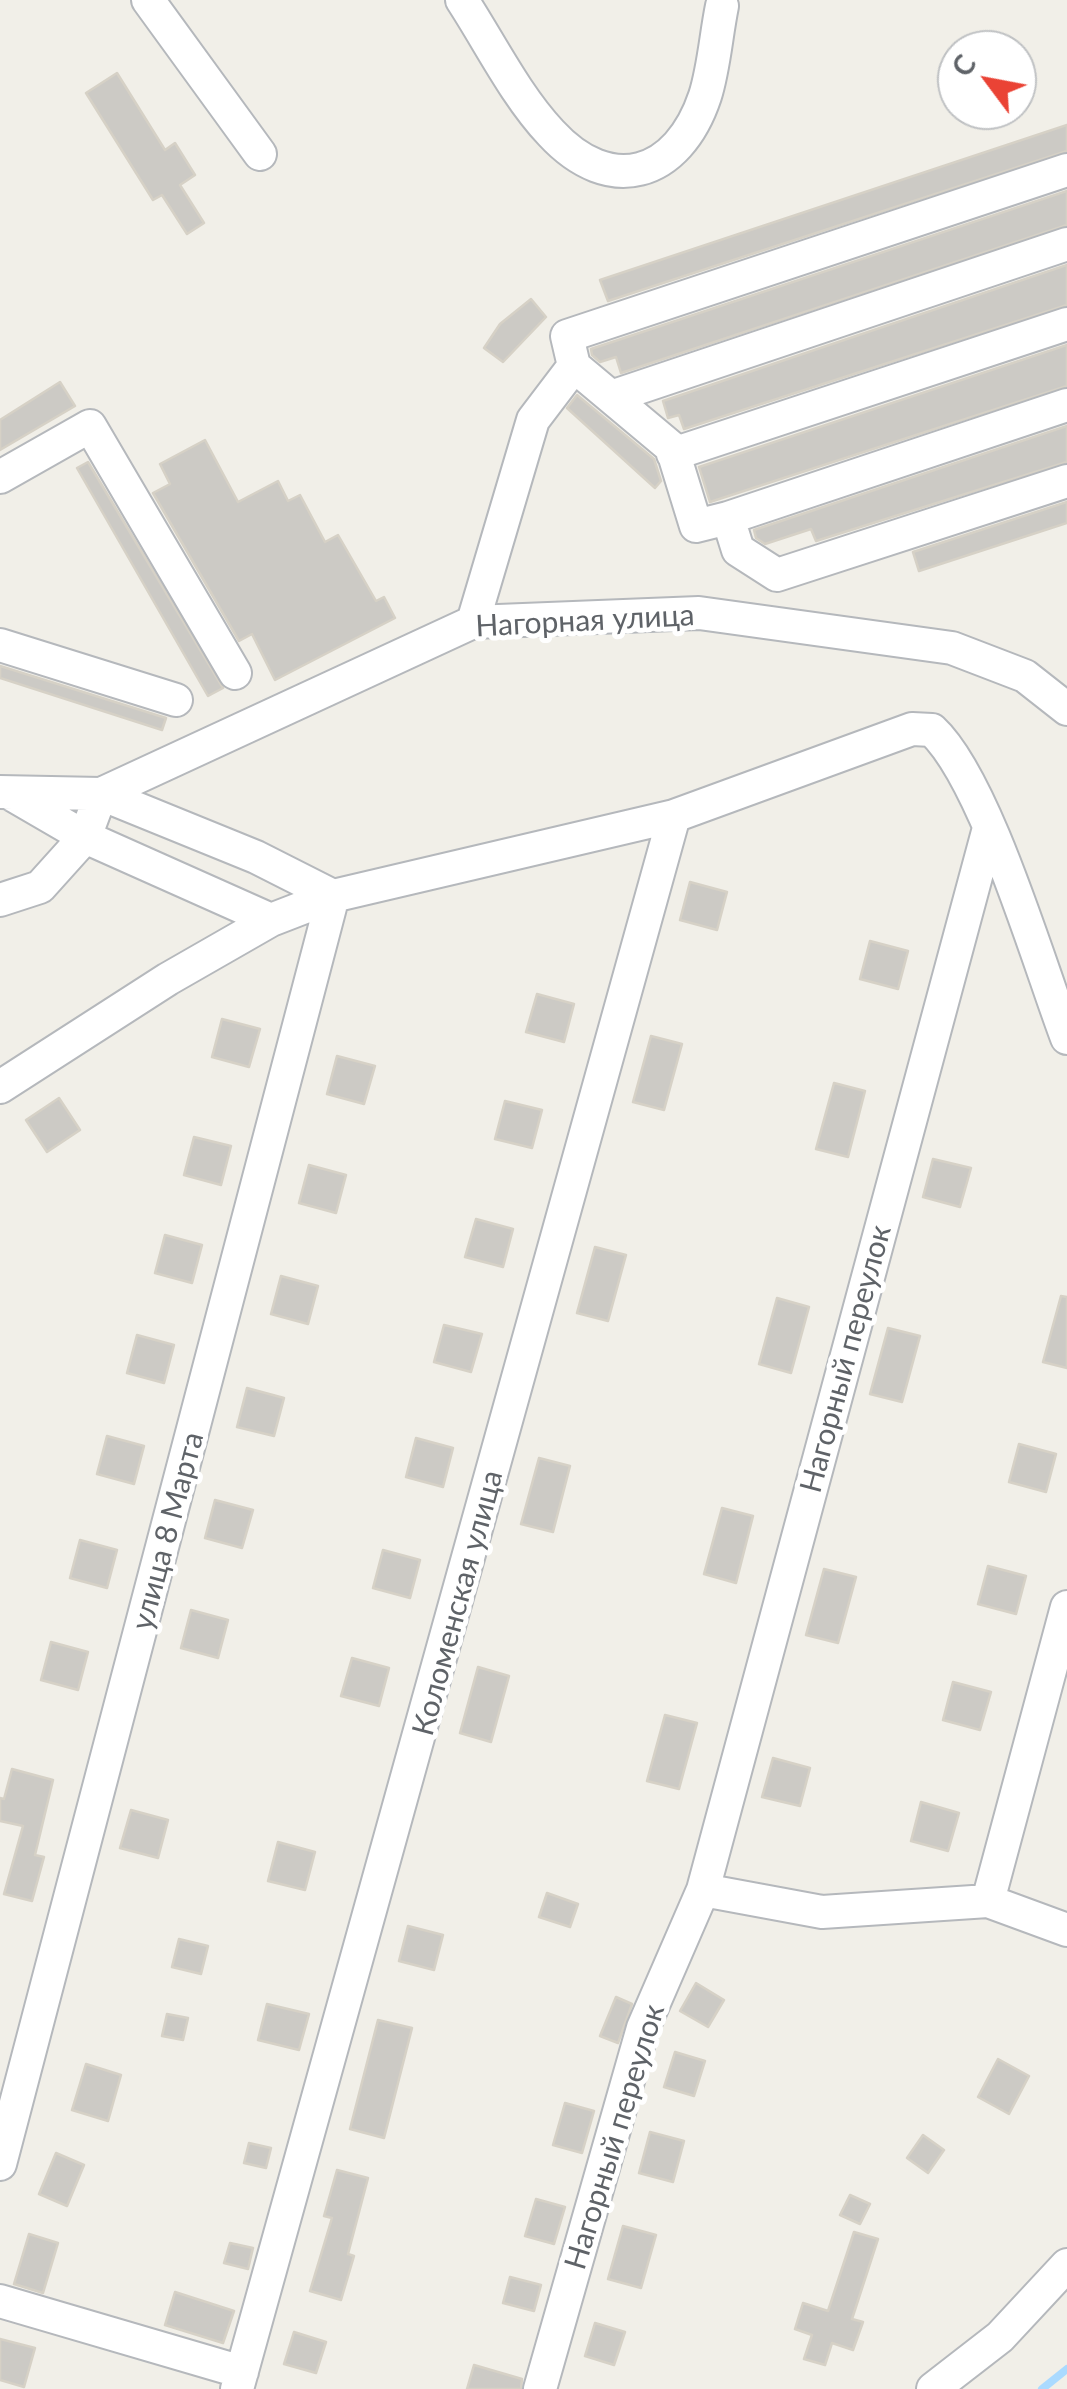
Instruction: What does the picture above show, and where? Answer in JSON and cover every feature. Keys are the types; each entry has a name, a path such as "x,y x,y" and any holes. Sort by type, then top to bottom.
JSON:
{"street":[{"path":"148,0 260,154"},
{"path":"462,0 548,131 582,163 617,173 650,168 683,142 705,96 722,6"},
{"path":"1067,170 567,336 574,366 674,454 696,526 1067,404"},
{"path":"611,396 1067,244"},
{"path":"674,454 1067,324"},
{"path":"473,622 532,420 574,366"},
{"path":"0,477 90,426 235,673"},
{"path":"728,518 738,550 778,575 1067,481"},
{"name":"Нагорная улица","path":"4,792 101,794 473,622 698,613 952,648 1024,676 1067,709"},
{"path":"0,645 176,700"},
{"path":"0,1087 168,979 270,920 333,896 674,816 912,729 932,730 947,744 989,828 1067,1038"},
{"path":"4,792 85,837 270,920"},
{"path":"0,900 40,887 85,837 101,794 238,849 333,896"},
{"name":"Коломенская улица","path":"240,2380 674,816"},
{"name":"Нагорный переулок","path":"540,2389 643,2028 704,1890 989,828"},
{"name":"улица 8 Марта","path":"0,2164 333,896"},
{"path":"988,1901 1067,1607"},
{"path":"704,1890 822,1912 988,1901 1067,1930"},
{"path":"933,2389 1000,2337 1066,2264"},
{"path":"0,2301 240,2380"}],"building":[{"path":"117,73 165,150 175,143 195,175 180,185 204,223 187,234 162,195 153,200 86,93"},
{"path":"1067,125 1067,151 608,301 600,280"},
{"path":"1067,191 1067,225 621,373 616,357 600,362 592,355 591,349"},
{"path":"1067,265 1067,305 684,429 679,415 668,418 663,401"},
{"path":"531,299 546,317 503,362 484,348 500,324"},
{"path":"1067,345 1067,386 710,502 699,467"},
{"path":"60,382 75,406 0,450 0,420"},
{"path":"577,395 654,459 661,481 655,488 567,408"},
{"path":"1067,426 1067,462 816,541 811,529 765,544 756,538 754,530"},
{"path":"205,440 238,502 278,481 288,501 300,495 325,542 338,535 376,601 384,597 395,618 275,680 252,634 239,641 153,493 170,484 160,464"},
{"path":"88,462 223,688 208,696 77,468"},
{"path":"1067,502 1067,523 919,571 913,552"},
{"path":"0,666 166,718 162,730 0,678"},
{"path":"690,882 727,892 717,930 680,920"},
{"path":"870,941 908,951 898,989 860,979"},
{"path":"537,994 574,1004 564,1042 526,1032"},
{"path":"222,1019 260,1029 249,1067 212,1057"},
{"path":"651,1036 682,1044 664,1110 633,1102"},
{"path":"337,1056 375,1066 364,1104 327,1094"},
{"path":"834,1083 865,1091 848,1157 816,1149"},
{"path":"59,1098 80,1130 47,1152 26,1120"},
{"path":"505,1101 542,1110 532,1148 495,1139"},
{"path":"194,1137 231,1146 221,1185 184,1175"},
{"path":"933,1159 971,1168 960,1207 923,1197"},
{"path":"309,1165 346,1175 336,1213 299,1203"},
{"path":"476,1219 513,1229 503,1267 465,1257"},
{"path":"165,1235 202,1245 192,1283 155,1273"},
{"path":"595,1247 626,1255 608,1321 577,1313"},
{"path":"281,1276 318,1286 308,1324 271,1314"},
{"path":"1061,1296 1067,1297 1067,1368 1043,1362"},
{"path":"777,1298 809,1307 791,1373 759,1364"},
{"path":"444,1325 482,1334 471,1372 434,1362"},
{"path":"888,1328 920,1336 902,1402 870,1394"},
{"path":"137,1335 174,1345 164,1383 127,1373"},
{"path":"247,1388 284,1398 274,1436 237,1427"},
{"path":"107,1436 144,1446 134,1484 97,1474"},
{"path":"416,1438 453,1448 443,1487 406,1477"},
{"path":"1019,1444 1056,1454 1046,1492 1009,1482"},
{"path":"539,1458 570,1466 553,1532 521,1524"},
{"path":"215,1500 253,1510 242,1548 205,1538"},
{"path":"722,1508 753,1516 736,1583 704,1574"},
{"path":"80,1540 117,1550 107,1588 70,1578"},
{"path":"383,1550 420,1560 410,1598 373,1588"},
{"path":"988,1566 1026,1576 1016,1614 978,1604"},
{"path":"824,1569 856,1577 838,1643 806,1635"},
{"path":"191,1610 228,1620 218,1658 181,1648"},
{"path":"51,1642 88,1652 78,1690 41,1680"},
{"path":"352,1658 389,1668 379,1706 341,1696"},
{"path":"478,1667 509,1676 491,1742 460,1733"},
{"path":"953,1682 991,1692 980,1730 943,1720"},
{"path":"665,1715 697,1723 679,1789 647,1781"},
{"path":"773,1758 810,1768 800,1806 762,1797"},
{"path":"12,1769 53,1780 35,1855 44,1857 32,1901 4,1894 23,1826 0,1821 0,1798 4,1799"},
{"path":"921,1802 959,1813 948,1851 911,1841"},
{"path":"131,1810 168,1820 158,1858 120,1848"},
{"path":"278,1842 315,1852 305,1890 268,1881"},
{"path":"547,1893 578,1904 570,1927 539,1917"},
{"path":"408,1926 443,1935 434,1970 399,1961"},
{"path":"179,1939 208,1946 201,1974 172,1967"},
{"path":"696,1983 724,2000 708,2027 680,2011"},
{"path":"616,1997 632,2004 618,2043 600,2036"},
{"path":"267,2004 309,2014 299,2050 258,2040"},
{"path":"167,2014 188,2018 183,2040 162,2036"},
{"path":"378,2020 412,2028 384,2138 350,2129"},
{"path":"675,2052 705,2061 694,2096 664,2087"},
{"path":"998,2059 1029,2076 1009,2114 978,2097"},
{"path":"86,2064 121,2075 108,2121 72,2110"},
{"path":"565,2103 594,2111 582,2153 553,2145"},
{"path":"650,2132 684,2141 673,2182 639,2173"},
{"path":"923,2135 944,2150 928,2173 907,2158"},
{"path":"249,2143 271,2148 266,2168 244,2163"},
{"path":"56,2153 84,2165 67,2206 39,2194"},
{"path":"337,2170 368,2178 348,2254 354,2256 341,2300 310,2291 332,2218 324,2216"},
{"path":"850,2195 870,2204 860,2224 840,2215"},
{"path":"536,2199 565,2207 554,2244 525,2236"},
{"path":"623,2226 656,2235 641,2288 608,2279"},
{"path":"854,2232 878,2239 852,2319 863,2322 853,2350 832,2343 825,2365 804,2359 812,2335 795,2329 803,2303 828,2311"},
{"path":"29,2234 58,2243 43,2293 14,2284"},
{"path":"230,2243 253,2248 248,2269 224,2263"},
{"path":"510,2277 541,2285 534,2311 503,2303"},
{"path":"175,2292 234,2311 223,2343 165,2325"},
{"path":"595,2323 625,2332 614,2365 585,2356"},
{"path":"294,2332 326,2342 316,2373 284,2364"},
{"path":"0,2339 35,2348 24,2387 0,2380"},
{"path":"474,2365 522,2379 521,2389 467,2389"}],"waterway":[{"path":"1042,2389 1067,2369"}]}
